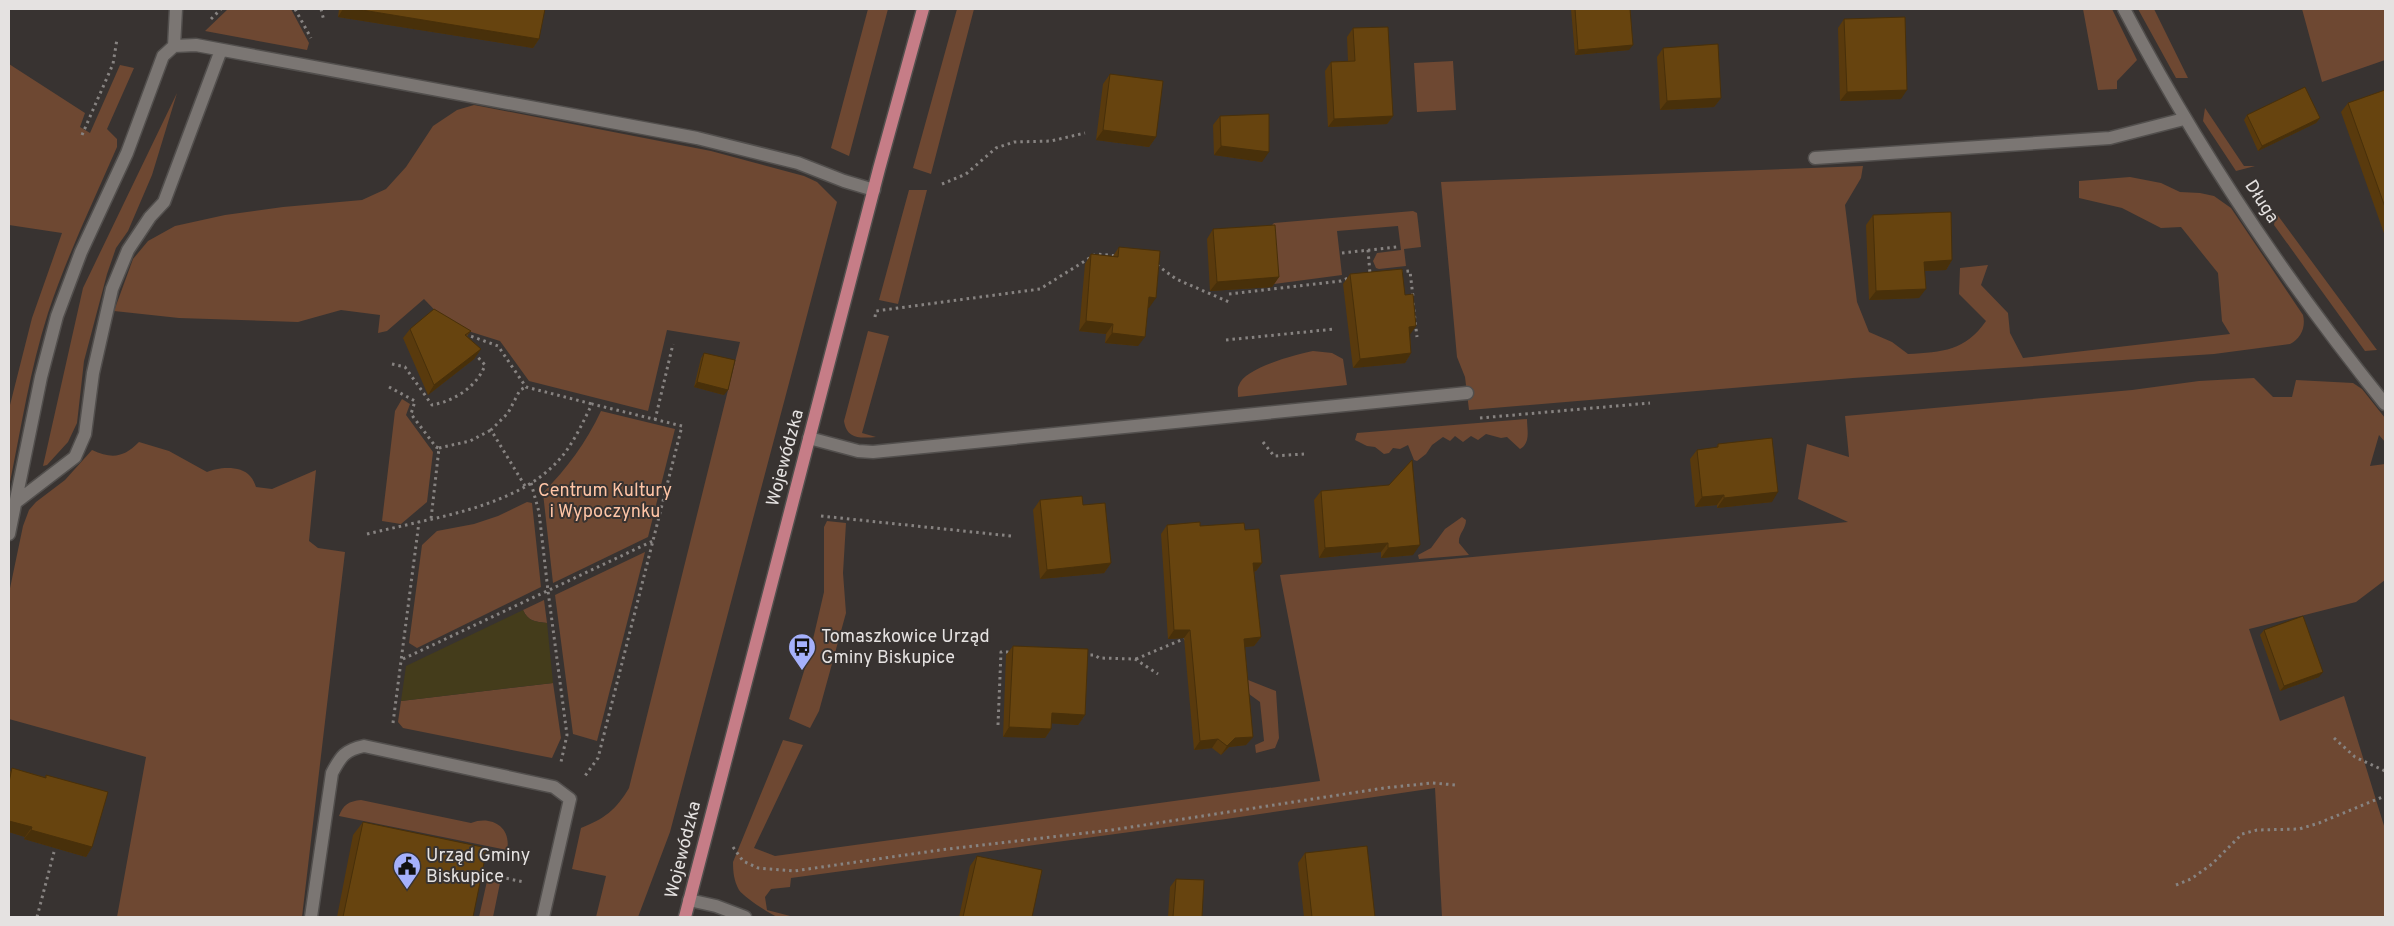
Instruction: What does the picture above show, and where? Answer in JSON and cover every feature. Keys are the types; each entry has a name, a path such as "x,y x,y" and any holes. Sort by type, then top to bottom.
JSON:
{"main road":[{"name":"Wojewódzka","path":"684,917 923,9"}],"street":[{"path":"174,46 176,9"},
{"name":"Długa","path":"2124,9 2184,119 2335,341 2385,404"},
{"path":"9,534 41,377 57,316 81,252 127,153 162,56 174,46 196,45 697,138 798,163 844,182 874,190"},
{"path":"16,502 75,457 85,434 93,373 112,288 128,250 150,217 164,202 222,50"},
{"path":"1815,158 2110,138 2184,119"},
{"path":"809,438 858,451 873,452 1467,393"},
{"path":"311,917 332,773 340,759 349,749 364,746 554,787 570,799 543,917"},
{"path":"689,900 716,906 745,917"}],"path":[{"path":"296,9 314,43"},
{"path":"321,9 324,21"},
{"path":"82,135 113,64 117,39"},
{"path":"942,184 966,174 996,148 1014,142 1051,141 1085,133"},
{"path":"1342,253 1397,247"},
{"path":"1368,250 1370,275"},
{"path":"875,317 876,311 1040,290 1096,254 1122,256"},
{"path":"1155,264 1176,279 1229,302"},
{"path":"1394,272 1410,271 1417,337"},
{"path":"1362,276 1378,274"},
{"path":"1229,294 1341,281 1354,277"},
{"path":"1226,340 1336,329"},
{"path":"456,331 498,346 526,387"},
{"path":"460,335 464,340"},
{"path":"655,420 673,344"},
{"path":"392,364 405,367 432,405 447,402 481,376 484,365 472,350"},
{"path":"388,387 414,402 411,414 436,447 439,448 470,441 491,430 508,413 520,390 526,387 682,426 655,540 598,758 570,799"},
{"path":"367,534 431,519 501,499 531,483 556,463 580,428 592,404"},
{"path":"491,430 525,486"},
{"path":"1263,442 1274,456 1304,454"},
{"path":"431,519 439,448"},
{"path":"531,483 539,512 567,735 554,787"},
{"path":"821,516 1011,536"},
{"path":"389,751 403,659 419,522"},
{"path":"403,659 655,540"},
{"path":"1077,654 1096,655 1099,658 1135,659 1195,634"},
{"path":"998,725 1001,652 1011,652"},
{"path":"1135,659 1158,674"},
{"path":"2334,738 2354,757 2385,771"},
{"path":"732,846 743,861 758,868 794,871 921,852 1112,830 1384,788 1432,783 1456,785"},
{"path":"2176,885 2191,879 2212,864 2242,834 2257,830 2298,828 2319,824 2385,796"},
{"path":"481,849 555,864"},
{"path":"484,858 486,850"},
{"path":"37,917 54,852"},
{"path":"479,882 482,866"},
{"path":"481,873 550,887"}],"green space":[{"path":"228,9 291,9 309,43 307,50 205,31"},
{"path":"868,9 888,9 849,156 831,148"},
{"path":"957,9 974,9 931,174 913,168"},
{"path":"2083,9 2112,9 2137,60 2117,81 2117,89 2098,90"},
{"path":"2138,9 2154,9 2188,78 2176,78"},
{"path":"2302,9 2385,9 2385,60 2322,82"},
{"path":"1453,61 1456,110 1417,112 1414,63"},
{"path":"9,64 85,113 80,127 90,133 120,65 134,68 107,129 117,139 117,147 63,271 48,313 31,377 9,487 10,405 32,318 62,233 9,225"},
{"path":"177,93 152,175 128,231 116,248 107,274 84,361 77,423 68,442 47,465 43,466 83,288"},
{"path":"474,105 711,151 804,176 817,182 837,202 670,832 638,917 596,917 606,876 572,869 581,828 609,813 629,788 740,342 667,330 648,411 529,381 500,341 449,325 424,299 387,331 378,333 380,315 341,310 298,322 179,318 114,311 133,259 148,241 175,226 225,215 283,207 362,200 386,189 406,167 433,126 457,110"},
{"path":"2205,108 2244,166 2255,166 2236,171 2203,121"},
{"path":"1863,166 1861,178 1845,205 1857,302 1869,332 1892,342 1908,354 1943,351 1970,339 1978,331 1986,321 1959,294 1960,268 1988,265 1981,285 2008,313 2010,333 2023,358 2230,334 2222,321 2218,273 2181,227 2161,228 2122,208 2079,198 2079,181 2130,177 2161,183 2180,192 2214,196 2231,208 2303,315 2304,324 2302,332 2290,344 2214,354 1853,378 1469,410 1465,377 1457,357 1441,182"},
{"path":"909,190 927,190 898,304 879,300"},
{"path":"1413,211 1417,213 1421,247 1404,249 1406,266 1379,269 1376,268 1373,261 1377,253 1401,250 1398,226 1337,231 1342,275 1274,284 1271,226 1274,223"},
{"path":"2276,213 2377,350 2365,351 2274,225"},
{"path":"868,331 889,336 862,433 876,437 860,437 851,435 848,432 844,421"},
{"path":"1313,351 1332,353 1343,359 1347,385 1238,397 1239,385 1250,373 1272,363"},
{"path":"2254,378 2273,397 2292,397 2296,380 2353,383 2362,389 2385,418 2385,442 2379,435 2370,466 2385,464 2385,580 2356,602 2249,629 2280,721 2344,696 2385,829 2385,917 1442,917 1435,788 1226,819 791,878 790,887 771,889 765,897 767,910 794,917 778,917 769,913 742,893 736,883 733,862 783,740 803,745 754,848 775,856 1320,781 1280,575 1848,522 1798,499 1807,444 1849,457 1845,416 2132,390 2199,381"},
{"path":"402,399 410,404 406,415 433,452 427,502 401,524 382,521 395,411"},
{"name":"Centrum Kultury i Wypoczynku","path":"601,411 675,429 648,537 553,583 543,493 575,455"},
{"path":"1527,419 1527,440 1520,449 1507,437 1501,438 1486,434 1478,440 1471,436 1463,442 1455,436 1450,441 1443,437 1432,445 1426,454 1417,461 1414,460 1408,445 1400,449 1393,448 1389,453 1384,454 1375,447 1367,446 1355,440 1357,433"},
{"path":"139,442 169,451 207,472 223,468 241,470 251,477 256,487 272,489 316,470 309,541 318,548 345,552 302,917 117,917 146,757 9,719 9,593 23,526 29,510 36,502 65,480 92,450 111,456 117,455 128,451"},
{"name":"Centrum Kultury i Wypoczynku","path":"527,502 532,503 541,587 417,648 409,643 422,545 437,531 474,524 498,516"},
{"path":"1462,517 1466,520 1466,523 1459,543 1469,555 1419,559 1418,555 1431,548 1445,529"},
{"path":"827,521 846,523 843,573 846,613 819,711 810,728 789,719 810,652 824,592 824,527"},
{"name":"Centrum Kultury i Wypoczynku","path":"645,552 597,741 573,734 555,595"},
{"path":"544,600 547,623 535,621 527,617 523,610"},
{"path":"1248,680 1276,691 1279,738 1275,748 1256,753 1255,745 1264,741 1260,702 1249,694"},
{"path":"553,683 561,738 552,758 403,728 398,722 401,701"},
{"path":"361,800 471,823 478,821 492,822 503,829 508,842 507,850 339,816 347,804"},
{"path":"487,881 500,883 493,917 479,917"}],"sand":[{"path":"523,610 527,617 532,620 547,623 553,683 401,701 406,666"}],"building":[{"path":"356,9 545,9 539,39"},
{"path":"1575,9 1630,9 1633,45 1578,50"},
{"path":"1905,17 1907,90 1847,92 1844,19"},
{"path":"1388,27 1393,116 1334,119 1331,62 1355,61 1353,28"},
{"path":"1718,44 1721,98 1667,101 1663,48"},
{"path":"1110,74 1163,81 1156,137 1103,130"},
{"path":"2305,87 2320,118 2262,146 2247,115"},
{"path":"2385,90 2385,207 2348,103"},
{"path":"1269,114 1269,152 1221,146 1220,116"},
{"path":"1951,212 1952,260 1924,262 1926,289 1876,291 1873,215"},
{"path":"1275,225 1279,277 1217,282 1213,229"},
{"path":"1119,247 1160,251 1156,298 1149,297 1145,337 1112,333 1113,324 1086,321 1091,254 1118,257"},
{"path":"1402,269 1405,295 1413,294 1416,326 1409,327 1411,353 1360,359 1350,274"},
{"path":"434,309 471,331 465,335 481,349 434,385 410,329"},
{"path":"704,353 735,360 728,390 697,382"},
{"path":"1772,438 1778,492 1724,498 1724,495 1702,497 1697,450 1718,447 1718,444"},
{"path":"1412,460 1420,545 1388,548 1388,543 1325,548 1321,491 1389,485"},
{"path":"1082,496 1083,505 1105,503 1111,563 1047,570 1040,500"},
{"path":"1200,522 1200,526 1244,523 1245,530 1259,529 1262,563 1253,563 1261,637 1244,639 1253,737 1235,738 1227,746 1218,739 1200,741 1190,630 1174,630 1167,525"},
{"path":"2303,616 2323,672 2284,686 2264,630"},
{"path":"1013,646 1088,649 1085,715 1052,713 1051,729 1009,727"},
{"path":"12,768 108,792 92,847 31,830 32,827 9,821 9,782"},
{"name":"Urząd Gminy Biskupice","path":"363,822 487,848 473,917 343,917"},
{"path":"1367,846 1375,917 1312,917 1305,853"},
{"path":"977,856 1042,870 1032,917 963,917"},
{"path":"1176,879 1204,880 1202,917 1173,917"}],"place":[{"name":"Tomaszkowice Urząd Gminy Biskupice","path":"802,671"},
{"name":"Urząd Gminy Biskupice","path":"407,890"}]}
